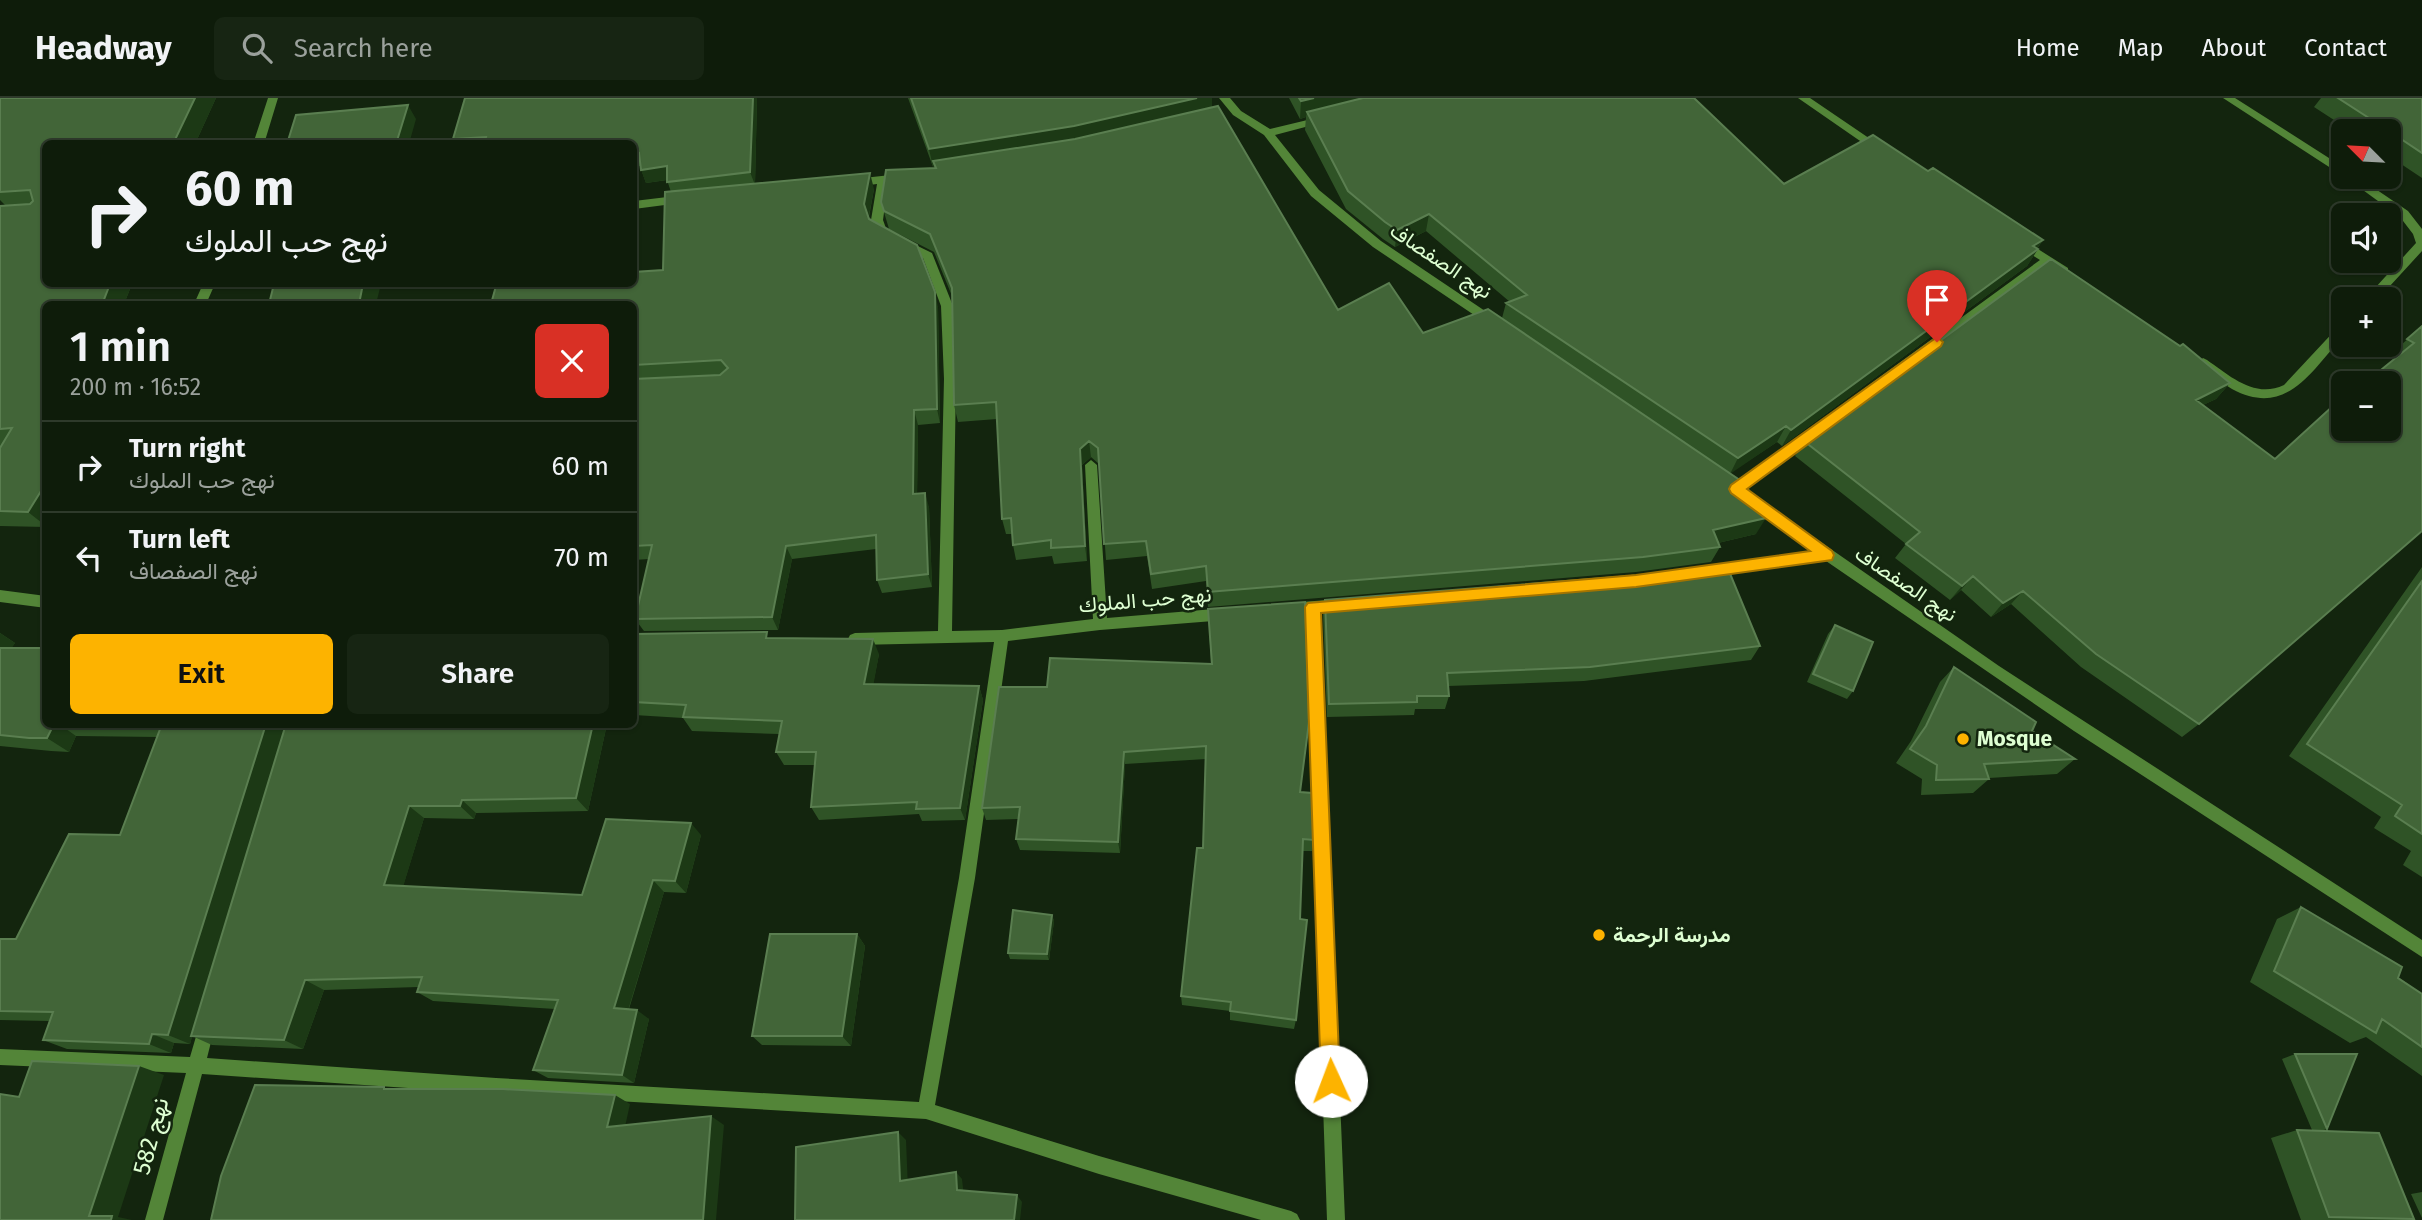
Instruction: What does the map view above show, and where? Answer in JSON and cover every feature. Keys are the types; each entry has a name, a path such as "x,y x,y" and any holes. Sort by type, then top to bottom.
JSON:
{"street":[{"path":"259,140 273,98"},
{"name":"نهج الصفصاف","path":"1224,98 1231,115 1268,133 1315,193 1377,244 1503,329"},
{"path":"1803,98 1896,160"},
{"path":"2228,98 2331,164"},
{"path":"1268,133 1331,117"},
{"path":"842,184 910,176"},
{"path":"883,181 877,220 882,233 928,256 947,306 950,482 945,638"},
{"path":"2369,189 2418,221 2421,234 2422,244 2382,287"},
{"path":"637,205 698,198"},
{"path":"2013,237 2070,275"},
{"name":"نهج الصفصاف","path":"2048,260 1731,485 1826,555 2116,752 2422,949"},
{"path":"2195,358 2248,391 2264,397 2278,395 2288,388 2331,342"},
{"path":"1091,466 1100,624"},
{"path":"1690,574 1826,555"},
{"path":"0,596 42,601"},
{"path":"1273,611 1354,604"},
{"path":"1313,607 1336,1220"},
{"name":"نهج حب الملوك","path":"834,640 1002,636 1100,624 1247,613"},
{"path":"926,1111 967,878 1002,636"},
{"name":"نهج 582","path":"154,1220 214,1001"},
{"path":"0,1057 195,1065 926,1111 1099,1165 1291,1220"}],"building":[{"path":"0,98 195,98 175,140 42,140 42,287 109,287 103,301 42,301 42,489 28,512 0,511 0,448 12,428 0,429 0,206 30,204 33,201 30,190 0,192"},
{"path":"465,98 753,98 750,172 667,182 667,166 641,170 637,140 485,140 486,137 453,139"},
{"path":"911,98 1197,98 1074,126 929,149"},
{"path":"1363,98 1694,98 1784,184 1873,135 1928,171 1933,168 2043,240 2033,246 2038,249 1791,430 1786,426 1738,458 1506,303 1527,295 1429,214 1397,230 1348,191 1307,112"},
{"path":"2338,98 2422,98 2422,153 2401,139 2401,119 2370,119"},
{"path":"408,105 397,140 288,140 296,115"},
{"path":"1218,106 1338,310 1389,283 1423,333 1488,309 1744,483 1766,518 1713,530 1720,547 1643,557 1208,592 1206,566 1151,574 1146,541 1104,544 1098,448 1089,441 1080,449 1085,546 1051,548 1051,540 1013,545 1011,518 1002,519 996,402 954,405 952,288 930,234 884,211 881,202 886,170 936,168 933,161 1075,139"},
{"path":"870,173 864,204 869,219 917,245 935,292 937,409 914,410 913,494 925,493 928,574 877,580 876,535 786,546 772,617 637,619 652,545 637,546 637,379 720,375 728,368 721,360 637,365 637,301 492,301 496,287 637,287 637,272 663,270 665,192"},
{"path":"2051,259 2180,346 2183,344 2230,383 2196,400 2275,459 2331,408 2331,441 2401,441 2401,371 2380,371 2397,357 2401,357 2401,354 2414,343 2407,339 2422,326 2422,531 2199,724 2096,654 2023,591 2003,603 1973,576 1962,586 1906,544 1920,532 1804,441"},
{"path":"273,287 362,287 360,301 270,301"},
{"path":"1726,564 1760,646 1590,667 1447,673 1449,696 1417,696 1417,702 1329,704 1325,600 1643,575"},
{"path":"2422,581 2422,834 2395,816 2402,805 2307,744"},
{"path":"1305,602 1309,722 1300,792 1312,793 1314,840 1303,839 1300,919 1307,920 1296,1020 1230,1011 1231,1002 1181,996 1197,848 1203,848 1206,746 1124,752 1118,842 1016,839 1020,807 982,808 999,687 1047,687 1050,658 1212,664 1208,609"},
{"path":"1835,625 1873,642 1853,691 1813,674"},
{"path":"767,632 766,638 873,639 864,684 979,686 960,808 916,809 917,802 811,807 816,752 776,752 782,721 683,717 686,705 637,702 637,634"},
{"path":"0,648 42,648 42,728 52,728 47,738 0,735"},
{"name":"Mosque","path":"1954,667 2036,722 2032,731 2075,759 1984,764 1989,779 1936,780 1937,765 1910,749 1926,726"},
{"path":"160,728 265,728 168,1035 152,1034 149,1044 43,1040 53,1012 0,1011 0,939 16,939 69,834 120,835"},
{"path":"285,728 592,728 576,798 462,800 460,806 409,806 384,885 582,895 606,819 691,823 675,881 653,880 614,1008 637,1010 622,1075 533,1070 558,1000 417,992 422,977 305,980 284,1040 191,1036"},
{"path":"2301,907 2402,967 2398,978 2422,994 2422,1047 2382,1019 2376,1033 2274,971"},
{"path":"1013,910 1052,915 1047,954 1008,953"},
{"path":"770,934 857,934 842,1036 752,1036"},
{"path":"2295,1054 2357,1054 2327,1129"},
{"path":"32,1061 139,1066 89,1216 112,1216 111,1220 0,1220 0,1094 19,1097"},
{"path":"255,1085 503,1089 615,1095 607,1127 711,1116 703,1220 211,1220 221,1176"},
{"path":"2297,1130 2379,1133 2414,1219 2329,1217"},
{"path":"898,1132 900,1181 956,1172 957,1190 1017,1195 1014,1220 795,1220 796,1147"}],"place":[{"name":"Mosque","path":"1963,739"},
{"name":"مدرسة الرحمة","path":"1599,935"}],"route":[{"path":"1331,1081 1313,607 1636,581 1826,555 1737,489 1937,342"}]}
